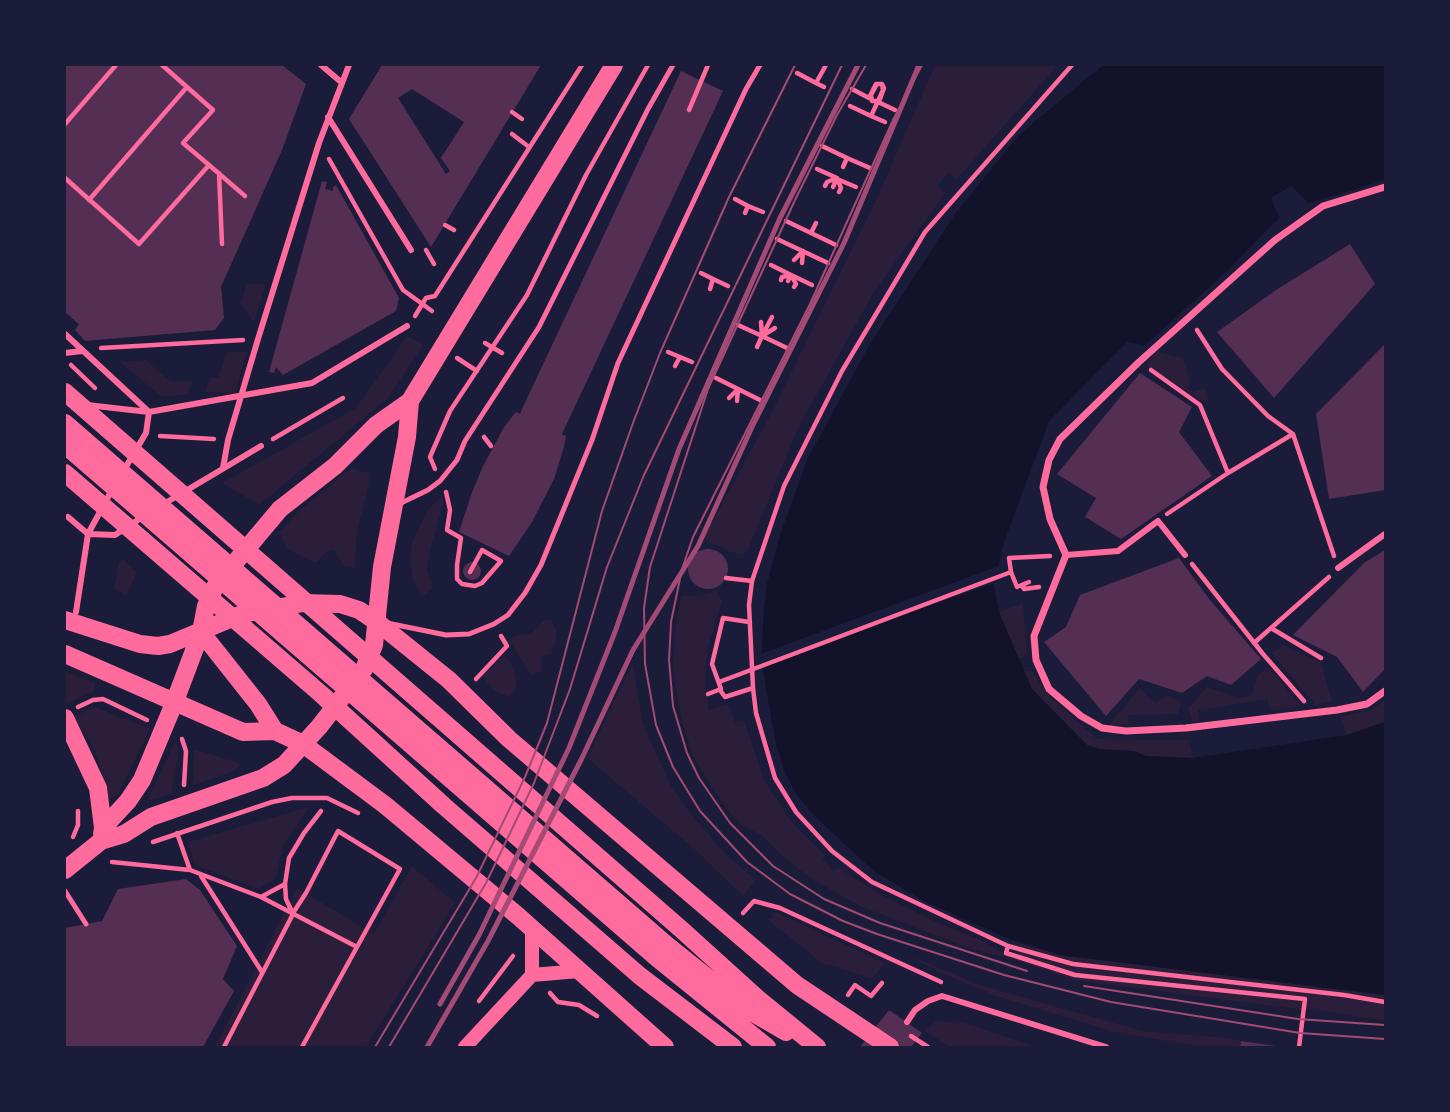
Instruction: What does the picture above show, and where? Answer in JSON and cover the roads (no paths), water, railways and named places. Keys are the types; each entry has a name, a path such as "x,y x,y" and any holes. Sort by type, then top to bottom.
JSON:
{"main road":[{"path":"65,870 102,835 142,779 175,701 201,632 206,606 216,585 281,509 335,466 376,425 410,401 614,65"},
{"path":"65,392 815,1047"},
{"path":"102,835 124,834 151,817 263,778 284,765 364,669 374,645 382,567 407,437 410,401"},
{"path":"65,423 668,946 748,1010 815,1047"},
{"path":"65,444 657,958 767,1047"},
{"path":"65,473 321,694 454,815 640,976 733,1047"},
{"path":"71,618 140,644 158,646 201,632 242,614 303,603 340,604 359,610 449,680 509,739 797,985 890,1047"},
{"path":"201,632 258,704 275,731"},
{"path":"65,654 243,732 275,731 303,744 385,805 518,916 665,1047"},
{"path":"67,715 98,788 102,835"},
{"path":"470,1044 531,975 532,930"},
{"path":"531,975 579,971"}],"street":[{"path":"321,65 341,82"},
{"path":"331,74 334,65"},
{"path":"223,468 228,440 258,339 319,144 349,65"},
{"path":"328,117 411,250"},
{"path":"1385,187 1324,206 1275,240 1139,362 1060,439 1048,460 1043,486 1051,519 1066,555 1034,636 1035,660 1049,689 1081,716 1102,728 1126,731 1186,728 1315,713 1367,704 1385,691"},
{"path":"65,402 149,412 312,383 407,326"},
{"path":"65,334 149,412"},
{"path":"65,353 82,351"},
{"path":"71,618 88,534 146,433 149,412"},
{"path":"66,516 88,534 115,535 261,446"},
{"path":"1066,555 1118,551 1158,521 1185,555"},
{"path":"1338,568 1385,534"},
{"path":"907,1022 915,1010 942,996 1106,1047"}],"lane":[{"path":"393,507 428,490 440,481 457,460 465,441 539,327 648,109 673,65"},
{"path":"377,622 446,635 469,635 508,615 525,593 541,565 592,440 618,363 746,89 760,65"},
{"path":"65,891 86,924"}],"tram line":[{"path":"375,1047 476,878 525,777 547,723 602,511 633,423 660,353 729,197 795,65"},
{"path":"389,1047 486,883 534,783 570,689 607,567 644,475 842,65"},
{"path":"866,65 837,115 795,200 708,389 650,567 644,608 645,664 656,725 673,767 700,811 747,862 790,894 843,921 877,934 1004,975 1111,1002 1300,1033 1385,1039"},
{"path":"922,65 893,120 810,304 693,537 682,569 671,622 669,660 673,706 687,753 699,778 730,823 773,866 824,899 880,923 1027,971"},
{"path":"1084,986 1298,1019 1385,1025"}],"railway":[{"path":"440,1004 479,935 569,748 615,632 679,449 780,218 858,65"},
{"path":"427,1047 488,941 581,760 633,650 698,546 752,427 844,243 919,65"}]}
